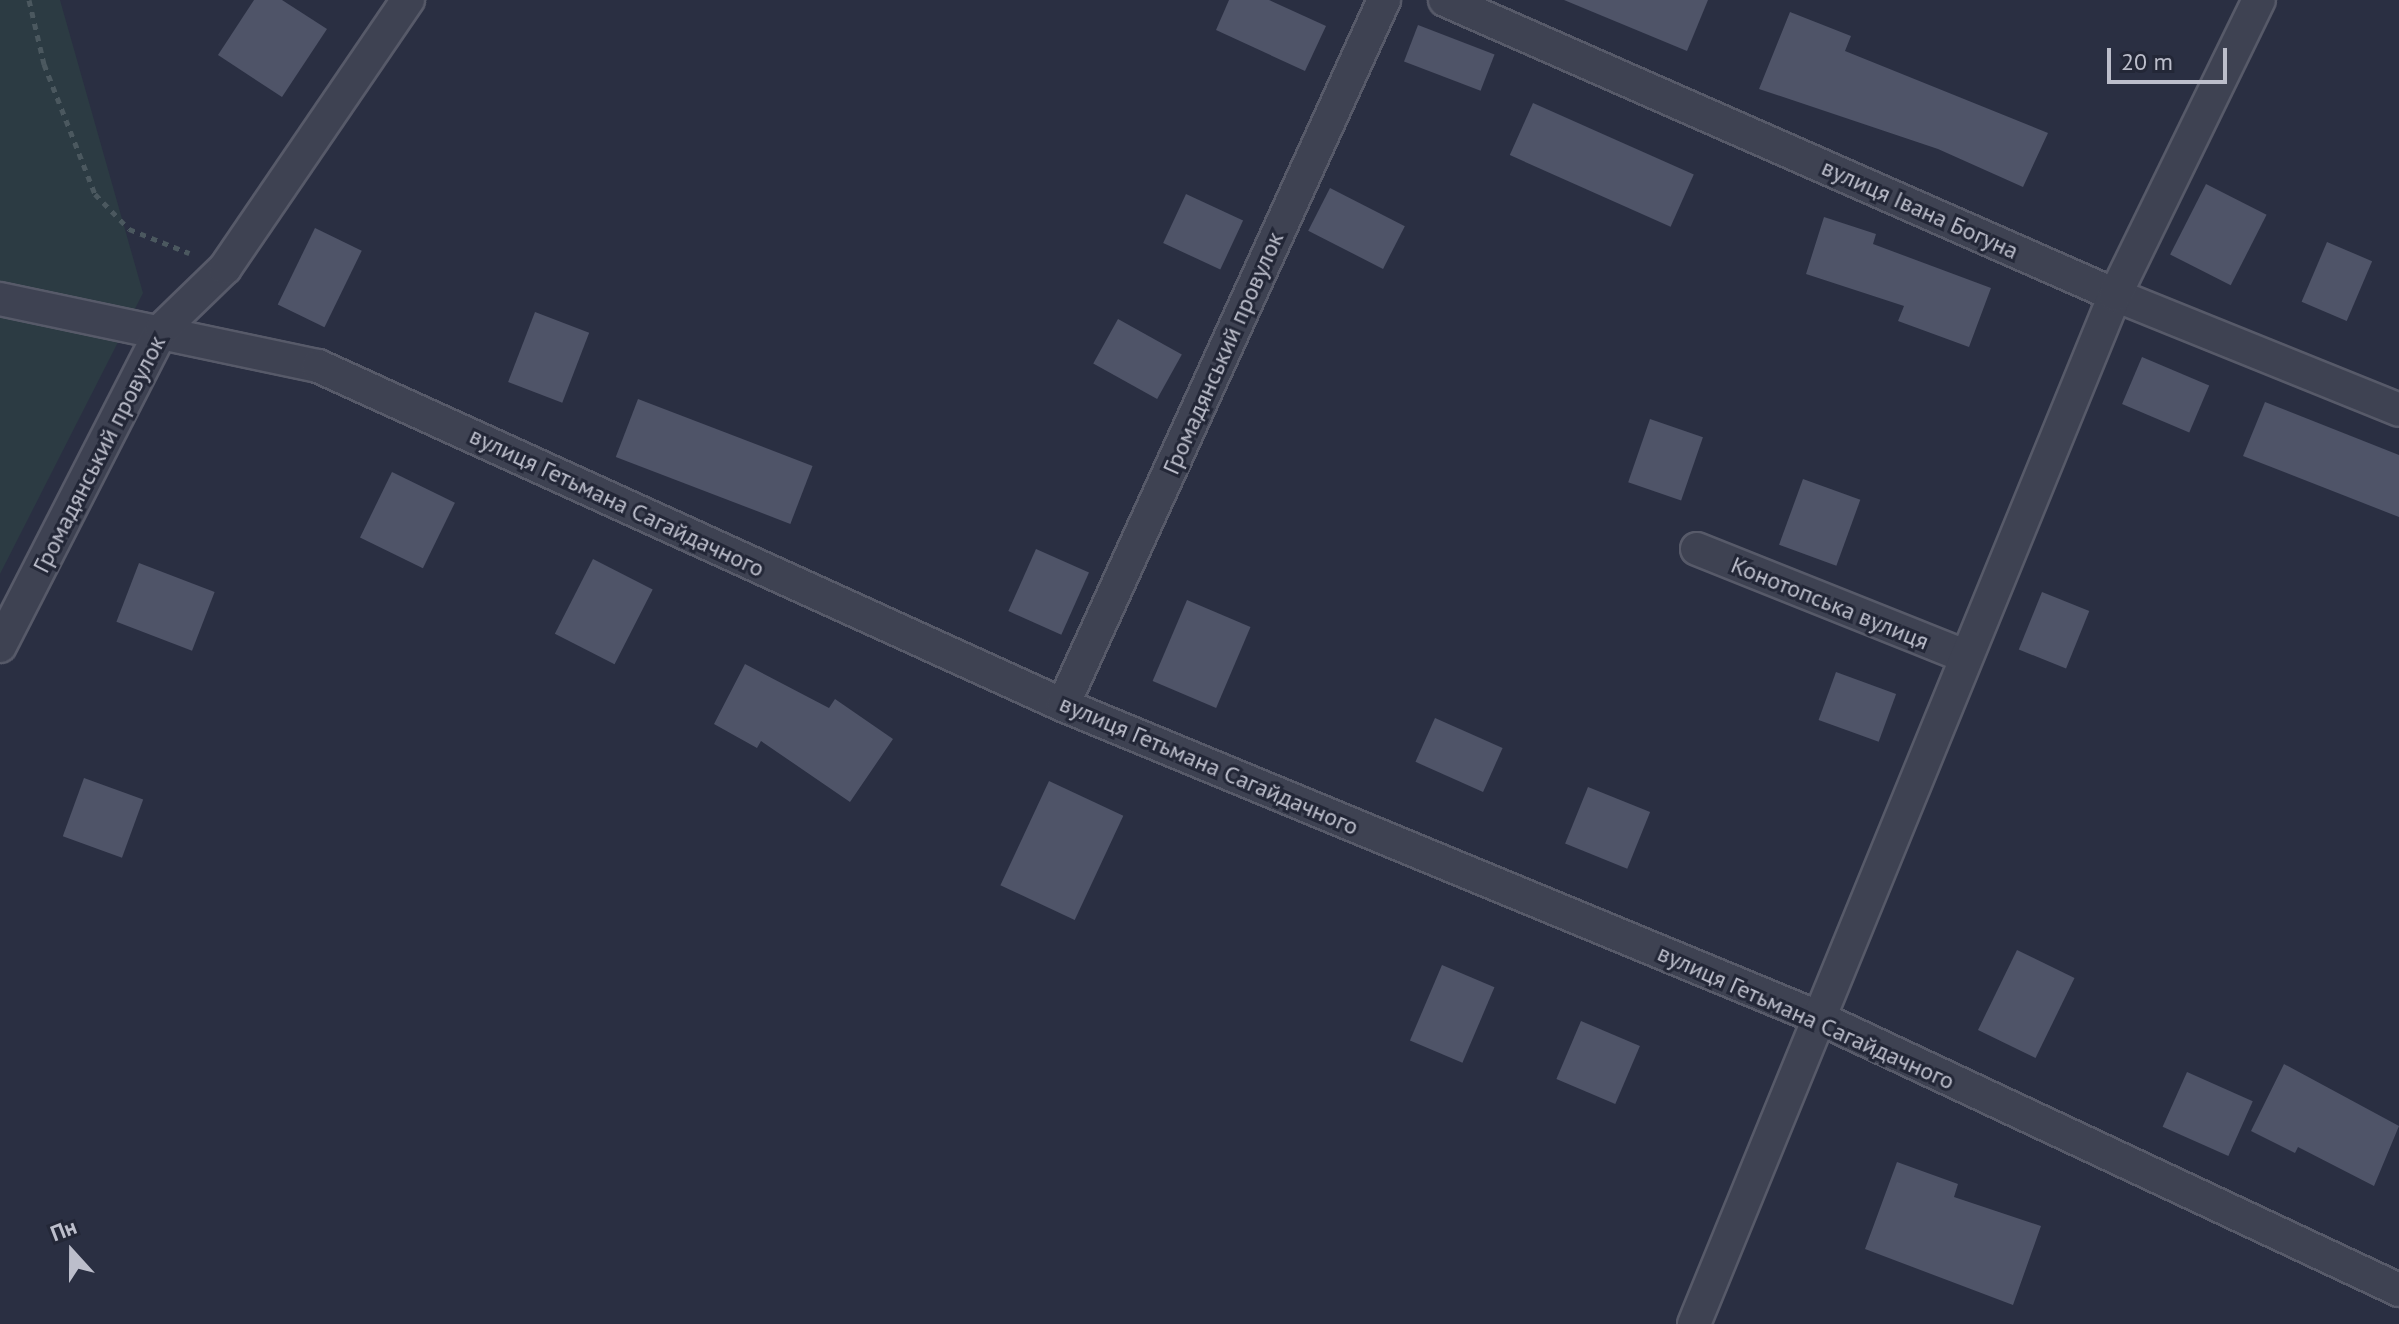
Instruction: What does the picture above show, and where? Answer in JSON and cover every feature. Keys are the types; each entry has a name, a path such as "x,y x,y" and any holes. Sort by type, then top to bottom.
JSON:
{"street":[{"name":"Громадянський провулок","path":"0,646 162,329 225,268 408,0"},
{"name":"Громадянський провулок","path":"1063,705 1384,0"},
{"name":"вулиця Івана Богуна","path":"1445,0 2115,295 2399,410"},
{"path":"1694,1324 1815,1016 2115,295 2259,0"},
{"name":"вулиця Гетьмана Сагайдачного","path":"0,299 162,329 318,366 1063,705 1815,1016 2399,1290"},
{"name":"Конотопська вулиця","path":"1697,549 1964,656"}],"path":[{"path":"29,0 44,64 95,194 129,229 225,268"}],"shaded area":[{"path":"0,0 60,0 143,293 0,574"}],"building":[{"path":"254,0 282,0 327,29 282,97 218,55"},
{"path":"1229,0 1269,0 1326,26 1305,71 1216,30"},
{"path":"1564,0 1708,0 1687,51"},
{"path":"1790,12 1851,36 1845,51 2048,133 2023,187 1938,149 1759,89"},
{"path":"1418,25 1495,54 1481,91 1404,61"},
{"path":"1533,103 1694,175 1671,227 1510,155"},
{"path":"2206,184 2267,215 2231,285 2170,254"},
{"path":"1330,188 1405,226 1383,269 1308,231"},
{"path":"1186,194 1243,221 1220,270 1163,243"},
{"path":"1824,217 1876,234 1873,244 1991,288 1969,347 1898,321 1904,306 1806,274"},
{"path":"315,228 362,251 324,327 278,304"},
{"path":"2327,242 2372,261 2347,321 2302,302"},
{"path":"535,312 589,333 562,403 508,382"},
{"path":"1118,319 1182,354 1157,399 1093,364"},
{"path":"2142,357 2209,386 2189,432 2122,404"},
{"path":"638,399 813,466 790,524 616,457"},
{"path":"2265,402 2399,455 2399,517 2243,456"},
{"path":"1650,419 1703,437 1681,501 1628,482"},
{"path":"392,472 455,503 423,568 360,538"},
{"path":"1803,479 1860,500 1836,566 1779,545"},
{"path":"1036,549 1089,573 1061,635 1008,611"},
{"path":"593,559 653,589 615,664 555,634"},
{"path":"139,563 215,592 192,651 116,622"},
{"path":"2042,592 2089,611 2066,669 2019,649"},
{"path":"1187,600 1251,627 1216,708 1153,681"},
{"path":"745,664 829,708 835,699 893,739 850,802 761,741 757,748 714,724"},
{"path":"1836,672 1896,694 1879,742 1819,720"},
{"path":"1435,718 1503,748 1483,792 1415,762"},
{"path":"84,778 143,800 122,858 63,836"},
{"path":"1049,781 1123,816 1075,920 1000,885"},
{"path":"1588,787 1650,812 1627,869 1565,844"},
{"path":"2017,950 2075,978 2036,1058 1978,1030"},
{"path":"1442,965 1494,987 1462,1063 1410,1040"},
{"path":"1581,1021 1640,1046 1615,1104 1556,1079"},
{"path":"2284,1064 2399,1126 2374,1186 2298,1147 2295,1153 2251,1131"},
{"path":"2187,1072 2253,1101 2228,1156 2163,1127"},
{"path":"1897,1162 1958,1184 1954,1197 2041,1226 2013,1305 1865,1249"}]}
